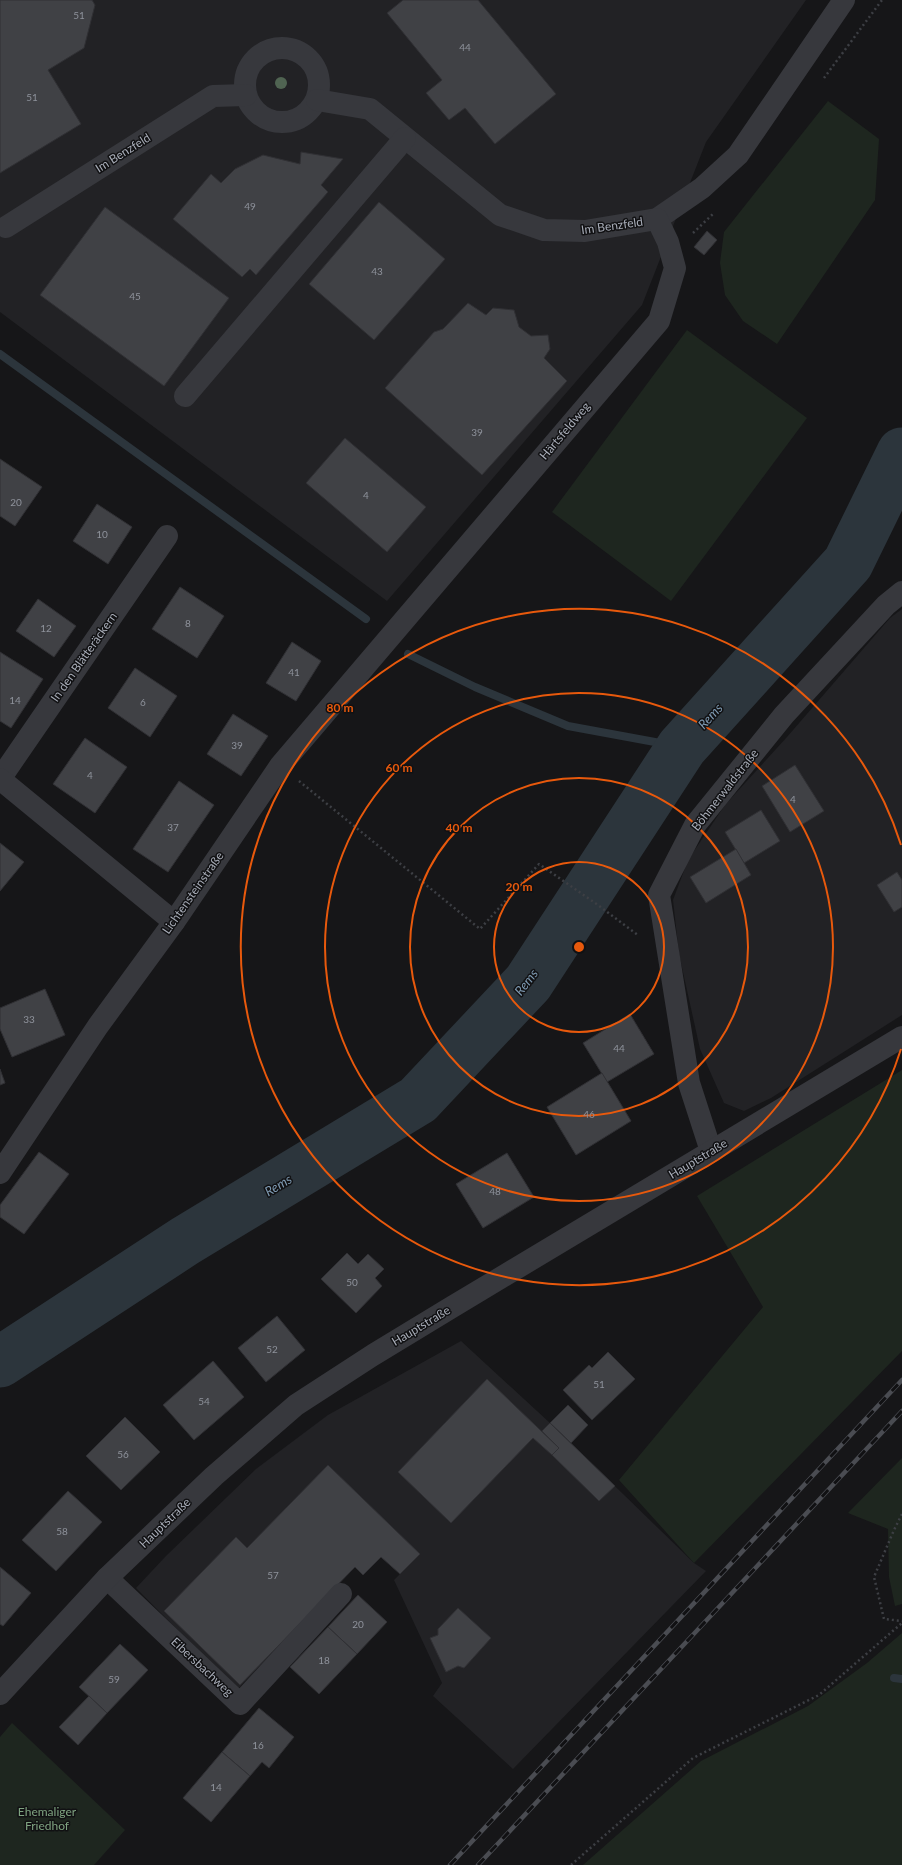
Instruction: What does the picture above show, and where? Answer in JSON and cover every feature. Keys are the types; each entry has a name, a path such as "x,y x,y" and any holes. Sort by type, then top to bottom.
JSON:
{"street":[{"name":"Im Benzfeld","path":"317,100 370,109 500,215 544,230 585,231 657,219 702,188 738,154 844,0"},
{"path":"287,48 304,54 316,67 320,85 317,100 304,116 287,122 270,120 255,111 246,95 246,77 254,60 269,50 287,48"},
{"name":"Im Benzfeld","path":"6,227 214,96 246,95"},
{"path":"185,396 405,138"},
{"name":"Härtsfeldweg","path":"400,623 659,321 676,268 668,242 657,219"},
{"name":"In den Blätteräckern","path":"168,536 0,779 174,922"},
{"name":"Böhmerwaldstraße","path":"711,1151 689,1083 659,895 695,825 784,715 886,605 902,592"},
{"name":"Lichtensteinstraße","path":"0,1173 98,1026 174,922 280,766 400,623"},
{"name":"Hauptstraße","path":"0,1694 107,1578 214,1476 296,1405 386,1347 902,1037"},
{"name":"Eibersbachweg","path":"107,1578 240,1704 341,1594"}],"path":[{"path":"280,766 480,929 539,864 598,905 668,958"},
{"path":"902,1514 874,1577 884,1619 902,1622"},
{"path":"571,1865 693,1758 819,1695 902,1622"}],"shaded area":[{"path":"0,0 806,0 706,142 642,305 387,601 0,312"},
{"path":"902,609 902,1015 771,1098 744,1111 724,1103 700,1049 679,954 673,900 688,860 725,805 787,737 890,618"},
{"path":"461,1341 550,1423 694,1563 706,1571 513,1769 433,1696 442,1683 394,1580 400,1574 381,1557 363,1575 355,1567 237,1690 136,1588 166,1556 256,1469 328,1415"}],"green space":[{"path":"828,101 879,139 875,200 777,344 743,321 725,295 720,263 724,232"},
{"path":"687,330 807,418 671,601 552,512"},
{"path":"902,1070 902,1351 694,1563 619,1480 763,1307 697,1196"},
{"path":"902,1458 902,1604 895,1606 889,1577 888,1529 848,1513"},
{"path":"902,1633 902,1865 583,1865 701,1761 808,1706 867,1663"},
{"name":"Ehemaliger Friedhof","path":"12,1723 125,1830 94,1865 0,1865 0,1737"}],"building":[{"path":"0,0 92,0 95,5 84,48 48,70 81,124 0,173"},
{"path":"403,0 478,0 556,94 495,144 465,108 449,120 426,93 442,80 387,13"},
{"path":"301,152 343,159 321,185 328,192 256,275 250,269 242,277 173,219 211,174 221,183 235,169 263,155 300,164"},
{"path":"379,202 445,259 374,340 309,284"},
{"path":"105,207 229,298 164,386 40,295"},
{"path":"707,231 717,240 704,255 694,247"},
{"path":"468,303 486,315 493,308 514,310 519,327 531,336 548,335 550,349 544,358 567,381 482,475 385,388 434,332 443,329"},
{"path":"345,438 426,507 387,552 306,483"},
{"path":"0,459 42,487 15,526 0,516"},
{"path":"97,504 132,527 108,564 73,541"},
{"path":"180,587 224,616 197,658 152,629"},
{"path":"38,599 76,626 54,657 16,631"},
{"path":"292,642 321,661 296,701 266,683"},
{"path":"0,652 43,679 11,728 0,721"},
{"path":"135,668 177,696 150,737 108,708"},
{"path":"233,714 268,736 241,776 207,754"},
{"path":"85,738 127,767 95,813 53,784"},
{"path":"795,765 824,811 790,832 762,786"},
{"path":"179,781 214,805 168,872 133,849"},
{"path":"761,810 780,841 744,863 725,832"},
{"path":"0,843 24,862 0,891"},
{"path":"736,849 751,875 706,903 690,877"},
{"path":"897,872 902,880 902,907 894,912 877,885"},
{"path":"45,989 65,1035 12,1057 0,1029 0,1008"},
{"path":"630,1014 654,1054 607,1082 583,1043"},
{"path":"0,1069 5,1083 0,1085"},
{"path":"602,1073 631,1121 576,1155 547,1107"},
{"path":"39,1152 69,1174 24,1234 0,1217 0,1205"},
{"path":"507,1153 534,1197 483,1228 456,1184"},
{"path":"347,1253 358,1264 368,1254 384,1269 375,1278 382,1286 356,1313 321,1279"},
{"path":"277,1316 305,1350 266,1382 238,1348"},
{"path":"608,1352 635,1379 592,1420 563,1390 589,1365 592,1368"},
{"path":"213,1361 244,1397 194,1440 163,1405"},
{"path":"487,1379 559,1448 552,1455 533,1438 451,1523 398,1472"},
{"path":"568,1405 588,1425 571,1443 550,1423"},
{"path":"125,1417 160,1452 121,1490 86,1456"},
{"path":"550,1423 615,1486 599,1501 552,1455 559,1448 542,1431"},
{"path":"328,1465 420,1554 400,1574 381,1557 363,1575 355,1567 240,1685 164,1611 236,1537 247,1548"},
{"path":"68,1491 102,1522 56,1571 22,1540"},
{"path":"0,1567 31,1593 3,1626 0,1624"},
{"path":"358,1595 387,1622 357,1654 328,1627"},
{"path":"458,1608 491,1638 464,1668 458,1666 446,1672 430,1638 438,1635 438,1629"},
{"path":"328,1627 357,1654 319,1694 290,1667"},
{"path":"120,1644 148,1670 107,1713 79,1687"},
{"path":"89,1696 107,1713 78,1745 59,1727"},
{"path":"259,1708 294,1737 269,1768 262,1762 250,1776 222,1752"},
{"path":"222,1752 250,1776 211,1822 183,1798"}],"waterway":[{"path":"0,354 366,619"},
{"name":"Rems","path":"0,1362 185,1241 418,1100 528,983 682,747 848,563 902,453"},
{"path":"408,654 475,687 568,726 682,747"},
{"path":"418,1100 430,1114"},
{"path":"894,1678 902,1679"}],"railway":[{"path":"450,1865 902,1380"},
{"path":"478,1865 902,1411"}]}
